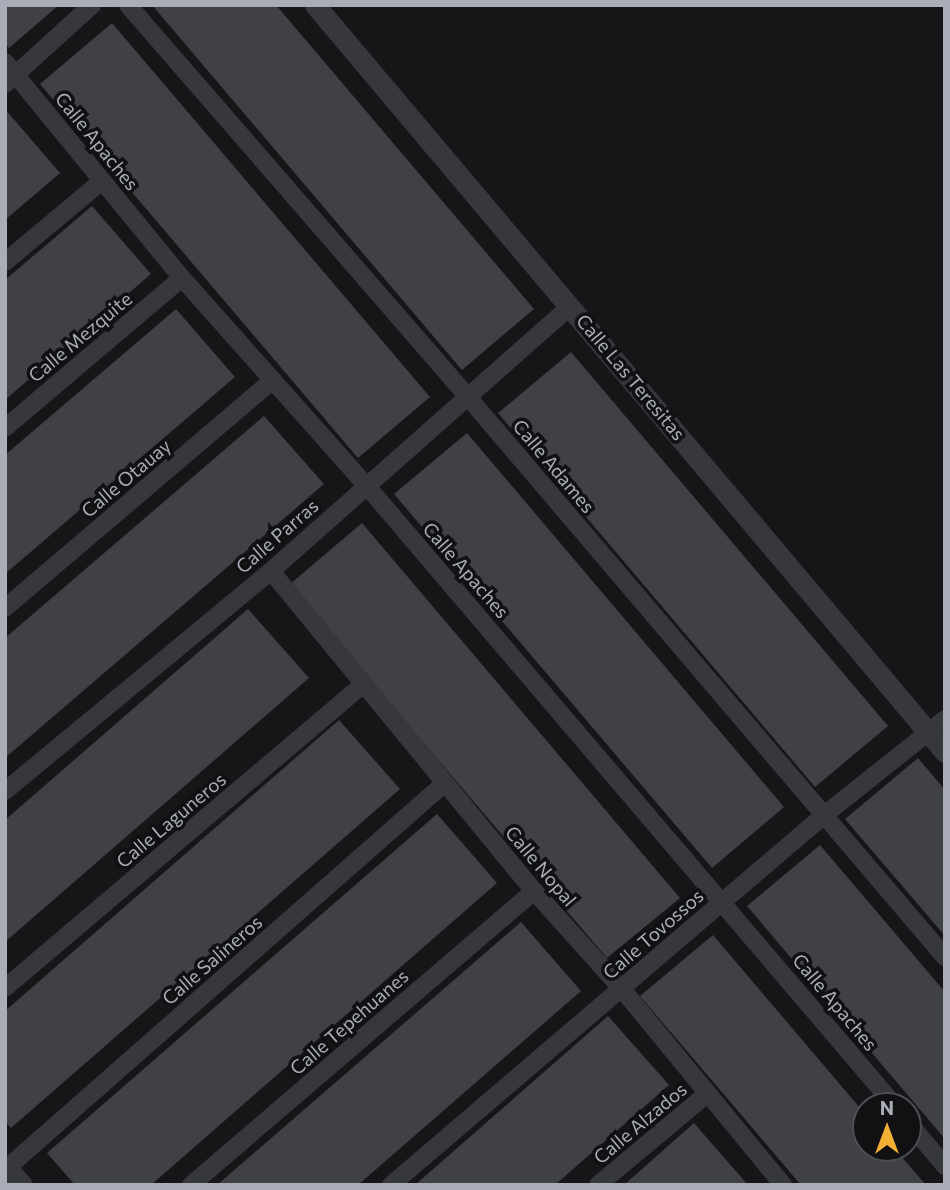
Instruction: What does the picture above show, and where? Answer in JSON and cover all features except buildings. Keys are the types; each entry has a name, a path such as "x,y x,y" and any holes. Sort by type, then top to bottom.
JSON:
{"street":[{"path":"9,74 92,5"},
{"name":"Calle Adames","path":"128,5 468,397 945,957"},
{"name":"Calle Las Teresitas","path":"315,5 571,306 937,726 945,751"},
{"name":"Calle Apaches","path":"9,74 182,278 366,485 883,1092"},
{"path":"5,262 102,181"},
{"name":"Calle Mezquite","path":"5,428 182,278"},
{"name":"Calle Parras","path":"5,791 271,571 571,306"},
{"name":"Calle Otauay","path":"5,608 273,380"},
{"name":"Calle Nopal","path":"271,571 534,891 622,989 783,1185"},
{"name":"Calle Laguneros","path":"5,988 363,684"},
{"name":"Calle Tovossos","path":"391,1185 823,816 937,726"},
{"name":"Calle Salineros","path":"6,1167 444,783"},
{"name":"Calle Tepehuanes","path":"191,1185 534,891"},
{"name":"Calle Alzados","path":"598,1185 708,1093"},
{"path":"922,1139 945,1166"},
{"path":"6,1167 22,1185"}]}
